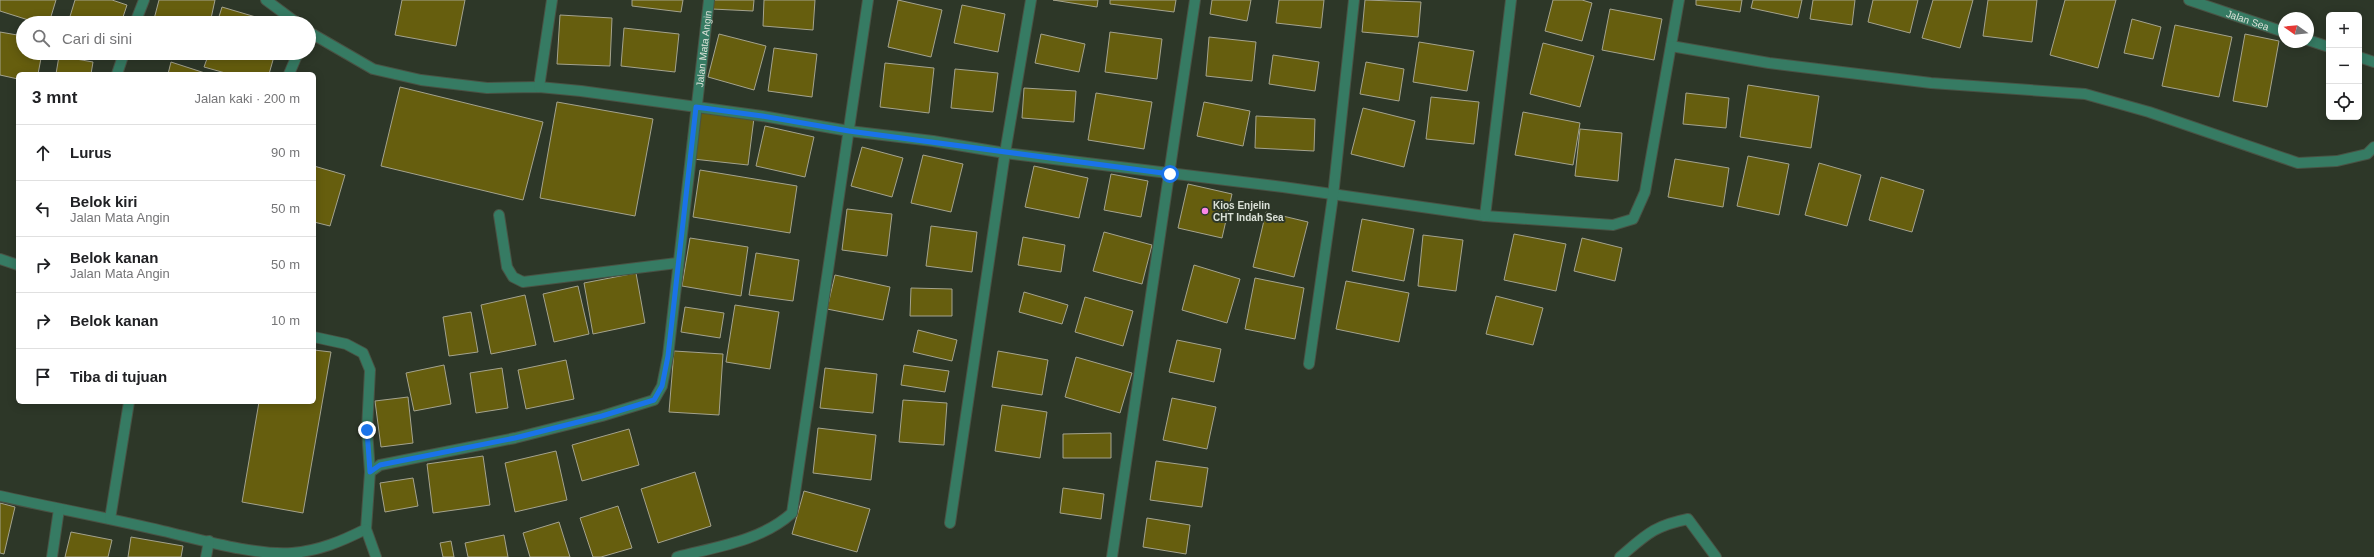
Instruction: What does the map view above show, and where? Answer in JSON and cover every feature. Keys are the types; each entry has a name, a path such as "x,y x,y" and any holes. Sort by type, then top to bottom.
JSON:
{"street":[{"path":"138,16 144,0"},
{"path":"266,0 287,16"},
{"path":"539,87 552,0"},
{"name":"Jalan Mata Angin","path":"370,472 380,465 515,438 602,416 654,400 662,386 668,356 677,263 709,0"},
{"path":"677,557 752,537 780,524 792,513 868,0"},
{"path":"950,523 1005,153 1031,0"},
{"path":"1112,557 1195,0"},
{"path":"1309,364 1333,196 1354,0"},
{"path":"1485,216 1511,0"},
{"path":"316,36 373,69 421,80 487,88 539,87 762,116 849,131 933,141 1005,153 1283,187 1333,196 1485,216 1613,225 1633,219 1646,192 1679,0"},
{"name":"Jalan Sea","path":"2189,0 2278,30"},
{"path":"2314,42 2326,46"},
{"path":"1671,46 1770,63 1931,83 2085,94 2149,112 2298,163 2337,161 2367,154 2374,147"},
{"path":"2362,58 2374,62"},
{"path":"118,72 122,60"},
{"path":"290,72 295,60"},
{"path":"500,214 507,267 513,277 523,282 677,263"},
{"path":"0,260 16,264"},
{"path":"316,337 346,344 363,353 370,370 367,430 370,472 366,529 376,557"},
{"path":"110,519 129,404"},
{"path":"0,496 209,541 290,553 318,549 347,539 366,529"},
{"path":"52,557 59,509"},
{"path":"1620,557 1653,529 1669,523 1688,519 1716,557"},
{"path":"206,557 209,541"}],"building":[{"path":"0,0 56,0 51,16 16,16 0,11"},
{"path":"75,0 112,0 127,5 123,16 70,16"},
{"path":"159,0 215,0 212,16 155,16"},
{"path":"402,0 465,0 456,46 395,35"},
{"path":"632,0 683,0 681,12 632,6"},
{"path":"713,0 754,0 753,11 712,9"},
{"path":"764,0 815,0 813,30 763,26"},
{"path":"898,0 942,10 931,57 888,47"},
{"path":"1053,0 1098,0 1097,7"},
{"path":"1110,0 1176,0 1174,12 1110,4"},
{"path":"1212,0 1251,0 1247,21 1210,14"},
{"path":"1279,0 1324,0 1321,28 1276,23"},
{"path":"1365,0 1421,2 1418,37 1362,32"},
{"path":"1553,0 1582,0 1592,3 1582,41 1545,31"},
{"path":"1696,0 1742,0 1740,12 1696,5"},
{"path":"1753,0 1802,0 1798,18 1751,8"},
{"path":"1813,0 1855,0 1852,25 1810,19"},
{"path":"1873,0 1918,0 1910,33 1868,22"},
{"path":"1933,0 1973,0 1960,48 1922,38"},
{"path":"1988,0 2037,0 2032,42 1983,36"},
{"path":"2065,0 2116,0 2098,68 2050,55"},
{"path":"962,5 1005,14 998,52 954,43"},
{"path":"222,7 252,16 219,16"},
{"path":"1610,9 1662,19 1654,60 1602,50"},
{"path":"560,15 612,18 610,66 557,64"},
{"path":"2132,19 2161,27 2153,59 2124,53"},
{"path":"2175,25 2232,37 2219,97 2162,86"},
{"path":"624,28 679,34 675,72 621,66"},
{"path":"0,32 16,35 16,60 41,60 38,72 16,72 16,79 0,75"},
{"path":"1110,32 1162,39 1157,79 1105,72"},
{"path":"719,34 766,46 754,90 708,77"},
{"path":"1041,34 1085,44 1079,72 1035,63"},
{"path":"2245,34 2278,41 2267,107 2233,101"},
{"path":"1209,37 1256,42 1252,81 1206,76"},
{"path":"1419,42 1474,51 1467,91 1413,82"},
{"path":"1543,43 1594,56 1580,107 1530,94"},
{"path":"774,48 817,54 812,97 768,91"},
{"path":"1273,55 1319,62 1315,91 1269,84"},
{"path":"58,60 82,60 93,62 91,72 56,72"},
{"path":"206,60 273,60 270,72 222,72 204,67"},
{"path":"171,62 202,72 168,72"},
{"path":"1366,62 1404,69 1399,101 1360,94"},
{"path":"885,63 934,68 929,113 880,107"},
{"path":"955,69 998,73 993,112 951,108"},
{"path":"1748,85 1819,96 1811,148 1740,137"},
{"path":"400,87 543,122 523,200 381,166"},
{"path":"1024,88 1076,91 1074,122 1022,118"},
{"path":"1096,93 1152,102 1144,149 1088,140"},
{"path":"1686,93 1729,98 1726,128 1683,124"},
{"path":"1431,97 1479,102 1474,144 1426,139"},
{"path":"557,102 653,119 635,216 540,198"},
{"path":"1204,102 1250,111 1243,146 1197,136"},
{"path":"1363,108 1415,121 1404,167 1351,154"},
{"path":"699,111 754,118 748,165 693,159"},
{"path":"1523,112 1580,123 1573,165 1515,155"},
{"path":"1256,116 1315,119 1314,151 1255,148"},
{"path":"765,126 814,137 805,177 756,166"},
{"path":"1580,129 1622,133 1618,181 1575,176"},
{"path":"862,147 903,158 892,197 851,186"},
{"path":"923,155 963,164 951,212 911,203"},
{"path":"1748,156 1789,164 1779,215 1737,206"},
{"path":"1675,159 1729,168 1723,207 1668,197"},
{"path":"1819,163 1861,175 1847,226 1805,215"},
{"path":"1034,166 1088,178 1079,218 1025,207"},
{"path":"316,167 345,175 330,226 316,222"},
{"path":"700,170 797,186 790,233 693,217"},
{"path":"1111,174 1148,181 1141,217 1104,210"},
{"path":"1881,177 1924,190 1912,232 1869,220"},
{"name":"Kios Enjelin CHT Indah Sea","path":"1188,184 1232,194 1222,238 1178,228"},
{"path":"847,209 892,214 887,256 842,250"},
{"path":"1266,212 1308,222 1294,277 1253,267"},
{"path":"1362,219 1414,229 1404,281 1352,271"},
{"path":"931,226 977,232 972,272 926,266"},
{"path":"1104,232 1152,245 1142,284 1093,271"},
{"path":"1514,234 1566,244 1556,291 1504,280"},
{"path":"1423,235 1463,240 1456,291 1418,286"},
{"path":"1023,237 1065,245 1061,272 1018,265"},
{"path":"690,238 748,247 741,296 682,286"},
{"path":"1582,238 1622,248 1615,281 1574,271"},
{"path":"756,253 799,260 793,301 749,295"},
{"path":"1194,265 1240,279 1227,323 1182,310"},
{"path":"636,273 645,323 593,334 584,283"},
{"path":"835,275 890,287 883,320 827,309"},
{"path":"1255,278 1304,288 1295,339 1245,329"},
{"path":"1346,281 1409,293 1399,342 1336,329"},
{"path":"578,286 589,334 554,342 543,294"},
{"path":"911,288 952,289 952,316 910,316"},
{"path":"1024,292 1068,305 1062,324 1019,312"},
{"path":"525,295 536,345 491,354 481,305"},
{"path":"1496,296 1543,308 1533,345 1486,334"},
{"path":"1085,297 1133,311 1123,346 1075,332"},
{"path":"735,305 779,312 770,369 726,362"},
{"path":"685,307 724,313 720,338 681,332"},
{"path":"471,312 478,352 449,356 443,317"},
{"path":"918,330 957,340 952,361 913,352"},
{"path":"1177,340 1221,349 1214,382 1169,372"},
{"path":"316,350 331,352 303,513 242,502 259,404 316,404"},
{"path":"674,351 723,354 719,415 669,412"},
{"path":"998,351 1048,360 1042,395 992,387"},
{"path":"1076,357 1132,373 1120,413 1065,397"},
{"path":"566,360 574,399 526,409 518,370"},
{"path":"444,365 451,404 414,411 406,373"},
{"path":"904,365 949,371 945,392 901,385"},
{"path":"502,368 508,408 476,413 470,373"},
{"path":"825,368 877,374 873,413 820,408"},
{"path":"408,397 413,443 381,447 375,401"},
{"path":"1172,398 1216,407 1207,449 1163,440"},
{"path":"903,400 947,403 944,445 899,442"},
{"path":"1002,405 1047,412 1040,458 995,451"},
{"path":"818,428 876,435 871,480 813,473"},
{"path":"629,429 639,465 582,481 572,445"},
{"path":"1111,433 1111,458 1063,458 1063,434"},
{"path":"556,451 567,500 515,512 505,463"},
{"path":"483,456 490,505 433,513 427,464"},
{"path":"1156,461 1208,468 1202,507 1150,500"},
{"path":"695,472 711,526 658,543 641,489"},
{"path":"413,478 418,506 385,512 380,483"},
{"path":"1063,488 1104,494 1101,519 1060,513"},
{"path":"804,491 870,509 857,552 792,534"},
{"path":"0,503 15,507 4,554 0,553"},
{"path":"618,506 632,548 601,557 593,557 580,518"},
{"path":"1147,518 1190,525 1186,554 1143,547"},
{"path":"559,522 570,557 530,557 523,533"},
{"path":"71,532 112,540 108,557 65,557"},
{"path":"504,535 508,557 468,557 465,543"},
{"path":"131,537 183,546 181,557 128,557"},
{"path":"451,541 454,557 443,557 440,543"}],"place":[{"name":"Kios Enjelin CHT Indah Sea","path":"1205,211"}],"route":[{"path":"367,430 370,472 380,465 448,453 515,438 602,416 654,400 662,386 668,356 677,263 696,107 762,116 849,131 933,141 1005,153 1170,174"}]}
